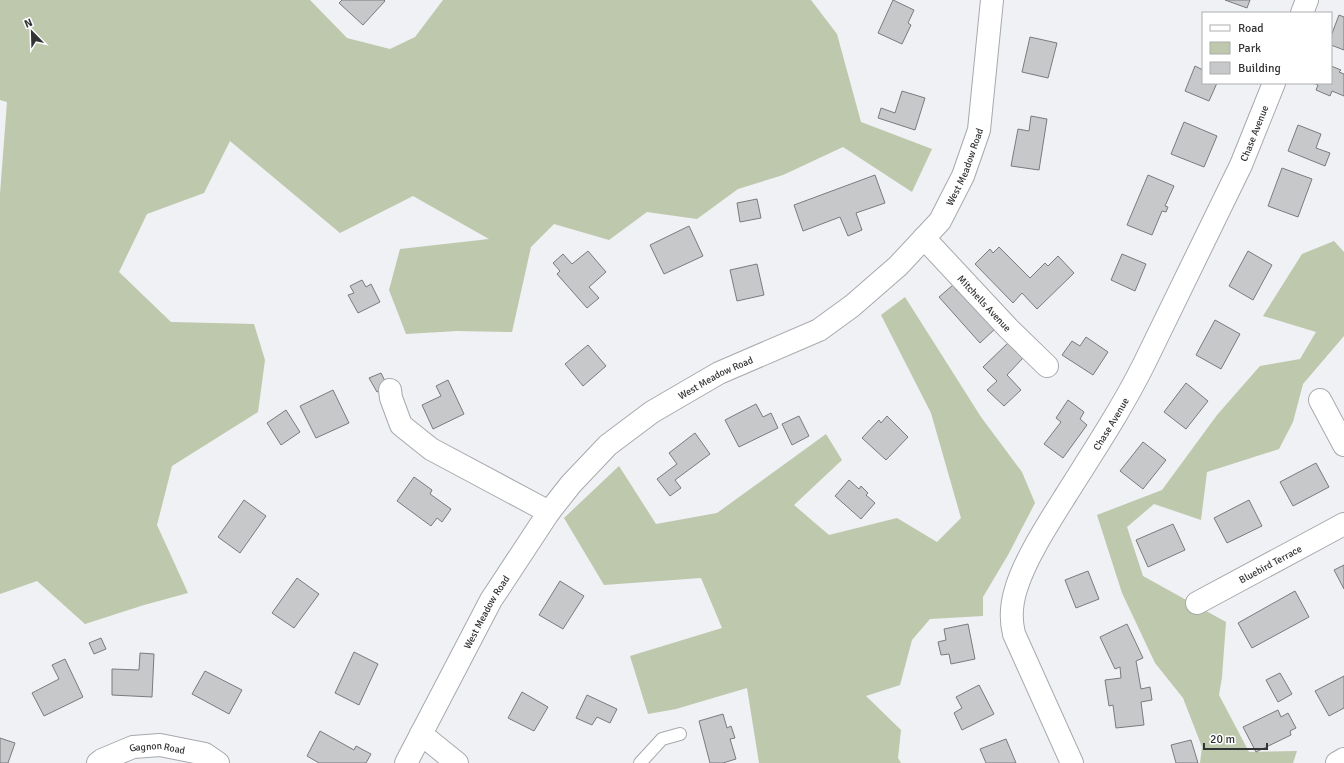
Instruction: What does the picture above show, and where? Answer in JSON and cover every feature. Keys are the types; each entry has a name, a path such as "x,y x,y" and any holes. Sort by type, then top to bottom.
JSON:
{"street":[{"name":"West Meadow Road","path":"406,763 491,600 549,512 571,484 608,445 652,412 719,373 819,330 852,306 898,266 940,221 963,176 979,130 992,0"},
{"path":"1302,12 1307,0"},
{"name":"Chase Avenue","path":"1072,763 1014,634 1011,623 1011,611 1016,587 1050,520 1128,395 1144,364 1241,164 1274,84"},
{"name":"Mitchells Avenue","path":"924,238 1008,328 1047,366"},
{"path":"390,390 391,398 401,425 432,449 549,512"},
{"path":"1320,400 1344,445"},
{"name":"Bluebird Terrace","path":"1197,603 1344,524"},
{"path":"421,734 457,763"},
{"name":"Gagnon Road","path":"98,763 134,747 160,745 205,754 218,763"},
{"path":"1337,763 1344,759"}],"lane":[{"path":"640,763 662,739 680,734"}],"green space":[{"path":"0,0 310,0 347,38 390,49 415,37 443,0 811,0 837,34 861,122 932,149 912,192 843,147 783,175 738,189 697,219 647,212 609,240 554,224 531,247 512,332 457,331 406,334 389,290 400,249 489,239 413,196 340,233 230,141 204,193 147,214 119,272 171,322 254,324 265,360 258,412 172,466 157,525 188,593 85,624 37,581 0,594 0,194 7,102 0,100"},
{"path":"1334,241 1344,252 1344,336 1303,384 1293,422 1279,449 1207,472 1201,520 1154,504 1127,527 1143,576 1226,622 1222,677 1219,695 1249,752 1297,751 1293,763 1200,763 1202,747 1183,698 1155,663 1122,593 1097,515 1162,490 1217,415 1260,366 1300,359 1316,332 1263,316 1302,254"},
{"path":"905,297 981,417 1022,472 1035,503 1008,555 983,597 983,616 930,619 912,640 900,685 866,696 901,730 898,758 901,763 759,763 747,688 676,709 648,714 630,656 722,628 701,578 604,585 564,518 619,466 656,524 717,513 826,434 842,460 794,505 829,535 897,518 937,542 961,518 931,413 881,315"}],"building":[{"path":"342,0 385,1 363,25 339,3"},
{"path":"893,0 914,10 908,23 911,25 902,44 878,33"},
{"path":"1225,0 1250,0 1247,8"},
{"path":"1339,15 1344,17 1344,50 1332,45 1332,33"},
{"path":"1030,37 1057,43 1048,78 1022,72"},
{"path":"1195,66 1202,70 1202,84 1217,84 1209,101 1185,91"},
{"path":"1332,66 1341,70 1339,72 1344,74 1344,96 1332,91 1330,96 1316,90 1318,85 1316,84 1332,84"},
{"path":"902,91 925,98 915,130 878,118 881,108 895,113"},
{"path":"1031,116 1047,119 1039,170 1011,166 1018,129 1029,131"},
{"path":"1184,122 1217,136 1204,167 1171,154"},
{"path":"1298,125 1321,134 1316,148 1330,153 1325,166 1288,151"},
{"path":"1282,168 1312,179 1298,217 1268,206"},
{"path":"875,175 885,203 856,213 862,230 848,236 840,217 803,231 794,205"},
{"path":"1148,175 1174,186 1165,206 1168,207 1166,212 1162,211 1152,235 1127,225"},
{"path":"757,199 761,218 740,222 737,203"},
{"path":"689,226 703,256 664,274 650,245"},
{"path":"999,247 1030,278 1045,263 1048,266 1058,256 1074,273 1037,309 1022,293 1013,303 975,264 990,249 993,253"},
{"path":"588,251 606,272 589,287 599,298 587,308 557,274 560,271 553,263 563,254 572,264"},
{"path":"1248,251 1272,265 1253,300 1229,286"},
{"path":"1122,254 1146,264 1135,291 1111,280"},
{"path":"757,264 764,295 737,301 730,270"},
{"path":"362,280 366,287 371,284 380,302 358,313 348,295 354,293 350,286"},
{"path":"953,285 957,291 962,286 997,327 980,343 939,297"},
{"path":"1215,320 1240,334 1221,369 1196,355"},
{"path":"1086,337 1108,352 1093,375 1062,355 1072,341 1080,346"},
{"path":"1008,343 1023,358 1007,375 1021,390 1004,406 987,390 997,381 983,367"},
{"path":"588,345 606,366 583,386 565,364"},
{"path":"381,373 388,387 377,392 369,378"},
{"path":"448,380 464,414 433,429 422,405 441,396 436,386"},
{"path":"1186,383 1208,401 1186,429 1164,412"},
{"path":"333,390 349,423 316,438 300,406"},
{"path":"1068,400 1084,412 1080,419 1087,425 1063,458 1044,444 1061,422 1056,418"},
{"path":"756,404 763,417 771,413 778,428 739,447 725,420"},
{"path":"286,410 300,432 281,445 267,423"},
{"path":"799,416 809,436 792,445 782,424"},
{"path":"887,416 908,437 886,460 862,438 879,420 881,423"},
{"path":"695,433 710,454 675,480 681,488 670,496 657,479 677,464 669,453"},
{"path":"1143,442 1166,460 1143,489 1120,471"},
{"path":"1316,463 1329,487 1293,506 1280,482"},
{"path":"414,477 432,490 430,494 451,509 442,522 437,518 431,526 397,501"},
{"path":"849,480 859,489 861,486 868,493 866,495 875,503 861,519 835,496"},
{"path":"244,500 266,516 240,553 218,537"},
{"path":"1249,500 1262,526 1227,543 1214,518"},
{"path":"1173,524 1185,550 1148,567 1136,540"},
{"path":"1344,565 1344,589 1334,570"},
{"path":"1088,571 1099,599 1076,608 1065,580"},
{"path":"297,578 319,594 294,628 272,613"},
{"path":"560,581 584,596 563,629 539,615"},
{"path":"1295,591 1309,617 1252,648 1238,623"},
{"path":"968,624 975,659 951,664 949,654 941,655 938,642 946,640 944,629"},
{"path":"1127,624 1143,658 1136,661 1141,689 1150,687 1152,700 1141,702 1144,725 1116,728 1113,705 1109,706 1105,680 1121,678 1120,667 1115,669 1100,637"},
{"path":"101,638 106,649 94,654 89,643"},
{"path":"354,652 378,664 359,705 335,693"},
{"path":"140,653 154,654 152,697 112,695 112,669 139,670"},
{"path":"65,659 83,697 44,716 32,693 59,679 52,665"},
{"path":"205,671 242,690 229,714 192,694"},
{"path":"1280,673 1292,694 1278,702 1266,680"},
{"path":"1344,676 1344,708 1329,716 1315,691"},
{"path":"979,685 994,714 962,730 954,713 962,708 956,697"},
{"path":"522,692 548,707 534,731 508,718"},
{"path":"587,695 617,709 610,723 597,717 592,725 576,718"},
{"path":"1278,710 1281,717 1288,713 1296,728 1290,731 1291,735 1256,752 1243,727"},
{"path":"723,714 727,728 731,726 735,738 730,739 736,759 723,763 710,763 699,721"},
{"path":"320,731 354,750 356,746 371,754 366,763 319,763 307,756"},
{"path":"0,738 15,743 8,763 0,763"},
{"path":"1006,739 1016,763 986,763 980,749"},
{"path":"1191,740 1198,763 1176,763 1171,745"}]}
